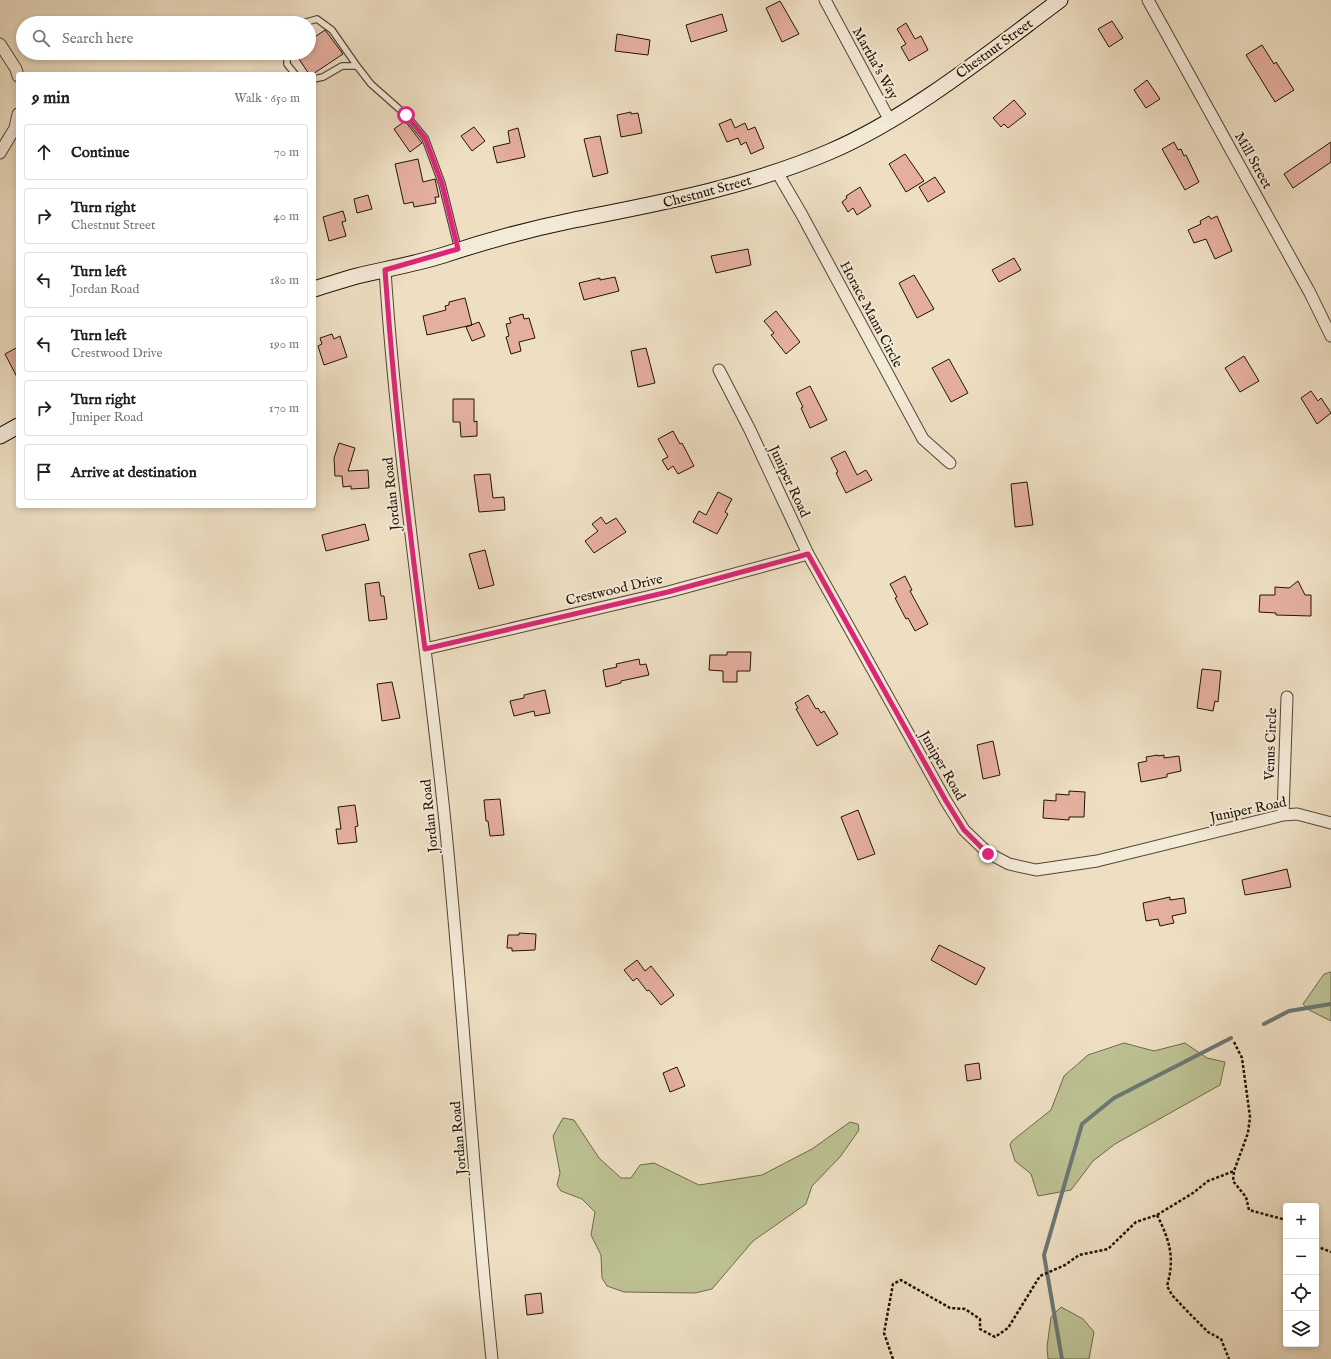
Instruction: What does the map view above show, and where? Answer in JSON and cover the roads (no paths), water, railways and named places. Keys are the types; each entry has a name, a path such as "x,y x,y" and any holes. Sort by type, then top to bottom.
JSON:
{"main road":[{"name":"Chestnut Street","path":"316,288 458,249 574,220 650,206 777,172 830,152 935,91 1060,0"},
{"path":"0,436 16,427"}],"street":[{"name":"Martha's Way","path":"824,0 889,119"},
{"name":"Mill Street","path":"1148,0 1310,293 1331,335"},
{"path":"0,44 17,72"},
{"path":"0,152 15,128 16,123"},
{"name":"Horace Mann Circle","path":"777,172 802,214 923,439 950,463"},
{"name":"Jordan Road","path":"385,270 394,379 413,557 445,823 492,1359"},
{"name":"Juniper Road","path":"719,370 750,430 808,554 946,801 964,830 988,854 1008,864 1036,870 1112,858 1283,815 1297,814 1331,823"},
{"name":"Crestwood Drive","path":"425,649 668,592 808,554"},
{"name":"Venus Circle","path":"1283,815 1287,697"}],"lane":[{"path":"316,20 318,19 332,30 371,84 406,115 425,138 442,184 458,249"},
{"path":"287,60 287,64 293,72"},
{"path":"316,79 323,77 342,66 357,66"}],"waterway":[{"path":"1264,1024 1289,1011 1331,1004"},
{"path":"1062,1359 1044,1255 1082,1124 1114,1098 1231,1038"}]}
